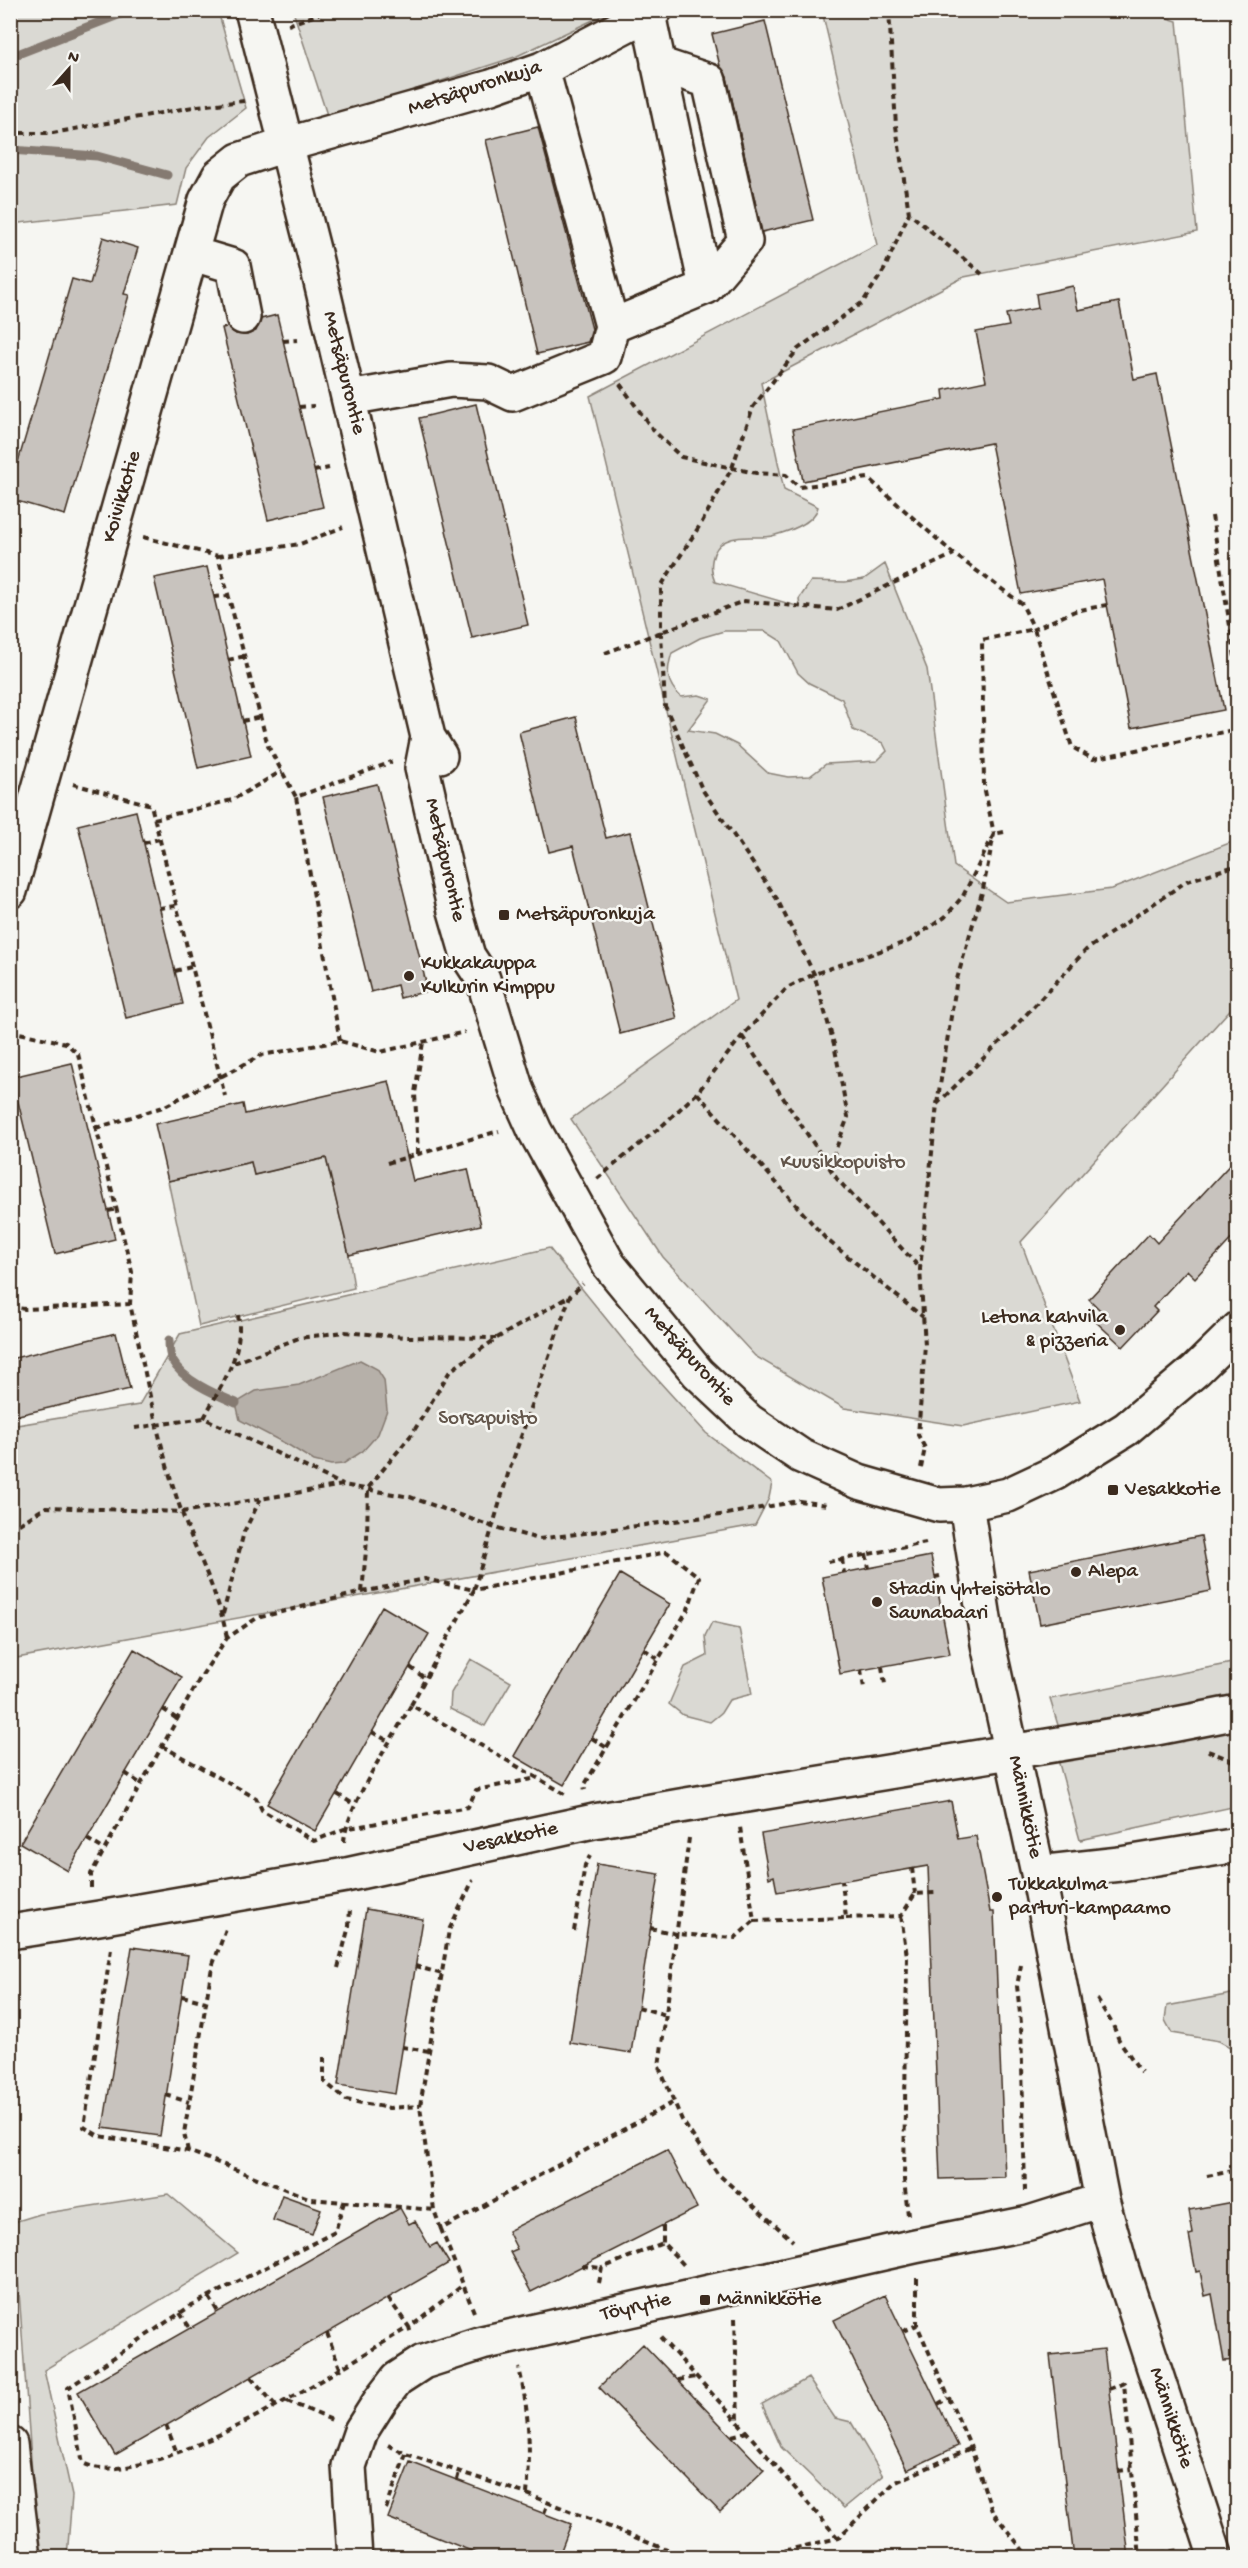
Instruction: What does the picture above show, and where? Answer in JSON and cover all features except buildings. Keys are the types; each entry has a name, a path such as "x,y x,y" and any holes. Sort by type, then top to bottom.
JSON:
{"street":[{"name":"Metsäpurontie","path":"252,10 316,261 428,736 445,763 487,950 483,979 518,1091 535,1131 589,1280 698,1373 749,1421 801,1456 859,1482 939,1505 966,1504 1008,1495 1055,1473 1126,1429 1196,1370 1238,1329"},
{"name":"Metsäpuronkuja","path":"285,145 491,87 542,69 651,12"},
{"path":"651,12 658,64 706,287"},
{"path":"612,326 706,287 745,241 709,81 658,64"},
{"path":"349,398 451,380 488,382 513,394 604,357 612,326 542,69"},
{"name":"Koivikkotie","path":"10,891 193,254 206,200 219,176 239,160 285,145"},
{"path":"193,254 233,266 243,317"},
{"name":"Männikkötie","path":"966,1504 988,1644 1038,1873 1102,2200 1120,2264 1216,2558"},
{"name":"Vesakkotie","path":"10,1932 346,1875 594,1821 1151,1729 1238,1712"},
{"path":"1038,1873 1120,1864 1238,1845"},
{"name":"Töyrytie","path":"355,2558 349,2466 361,2431 397,2379 423,2362 482,2343 643,2306 1029,2223 1102,2200"},
{"path":"10,2444 24,2558"}],"path":[{"path":"287,25 330,10"},
{"path":"830,1167 848,1117 834,1044 814,974 777,899 702,789 665,706 661,586 702,522 732,468 753,407 798,349 862,302 884,270 909,213 896,126 889,10"},
{"path":"10,133 52,133 198,106 250,101"},
{"path":"909,213 982,274"},
{"path":"284,341 298,340"},
{"path":"604,357 627,396 653,430 681,457 756,473 786,475 799,487 868,478 954,554 1022,604 1034,629 1072,747 1093,759 1238,729"},
{"path":"299,407 314,406"},
{"path":"314,471 329,468"},
{"path":"1212,516 1238,675"},
{"path":"113,530 218,556 300,544 343,527"},
{"path":"605,653 661,634 744,601 837,610 954,554"},
{"path":"218,556 268,746 296,797 340,1041"},
{"path":"214,597 229,596"},
{"path":"915,1499 925,1448 918,1435 925,1345 920,1269 937,1104 957,979 983,889 994,834 984,786 982,640 1034,629 1075,611 1107,605"},
{"path":"228,660 245,656"},
{"path":"242,721 261,717"},
{"path":"296,797 397,760"},
{"path":"154,819 232,800 282,771"},
{"path":"43,776 151,805 225,1096"},
{"path":"994,834 1004,832"},
{"path":"589,1185 664,1124 697,1093 742,1036 787,988 814,974 909,940 945,916 963,896 994,834"},
{"path":"144,843 159,839"},
{"path":"937,1104 1009,1033 1086,950 1187,881 1238,865"},
{"path":"159,908 176,906"},
{"path":"175,971 191,967"},
{"path":"10,1031 66,1043 78,1054 132,1272 130,1304 157,1425 182,1512 223,1615 227,1638"},
{"path":"96,1128 163,1107 262,1055 340,1041 380,1052 467,1032"},
{"path":"742,1036 837,1179 920,1269"},
{"path":"418,1154 415,1093 423,1042"},
{"path":"79,1090 87,1089"},
{"path":"697,1093 826,1239 924,1318"},
{"path":"387,1163 509,1128"},
{"path":"93,1149 102,1148"},
{"path":"108,1211 117,1209"},
{"path":"362,1592 367,1540 368,1488 412,1434 450,1371 497,1338 589,1280"},
{"path":"346,1875 342,1859 345,1829 355,1805 474,1590 491,1526 589,1280"},
{"path":"10,1307 25,1309 130,1304"},
{"path":"204,1418 234,1363 241,1333 238,1315"},
{"path":"234,1363 299,1338 343,1332 406,1337 497,1338"},
{"path":"135,1428 204,1418 343,1485"},
{"path":"10,1530 46,1507 182,1512 343,1485 410,1497 491,1526 539,1539 727,1514 799,1501 836,1506"},
{"path":"223,1615 244,1532 261,1498"},
{"path":"828,1562 926,1543"},
{"path":"434,2210 311,2199 188,2151 99,2136 84,2127 115,1929 99,1918 90,1906 92,1874 200,1678 227,1638 257,1618 425,1579 474,1590 667,1552 699,1577 688,1609 584,1786 585,1794 578,1796"},
{"path":"866,1554 869,1568"},
{"path":"842,1559 844,1573"},
{"path":"644,1649 658,1659"},
{"path":"410,1667 426,1679"},
{"path":"882,1667 885,1684"},
{"path":"861,1670 864,1688"},
{"path":"411,1705 570,1797"},
{"path":"163,1709 177,1719"},
{"path":"372,1732 390,1742"},
{"path":"592,1738 607,1748"},
{"path":"162,1746 256,1798 262,1810 314,1840 345,1829 468,1807 476,1790 538,1778"},
{"path":"125,1773 141,1784"},
{"path":"337,1794 355,1805"},
{"path":"735,1797 754,1921"},
{"path":"686,1805 690,1831 659,2067 682,2120 717,2173 803,2250 811,2269"},
{"path":"87,1839 105,1850"},
{"path":"574,1931 585,1865 595,1849"},
{"path":"651,1928 676,1934 735,1938 754,1921 901,1916 915,1894 912,1868"},
{"path":"474,1878 450,1930 420,2106 434,2210 477,2319 482,2343"},
{"path":"842,1881 846,1918"},
{"path":"915,1894 935,1893"},
{"path":"188,2151 184,2133 212,1967 227,1926"},
{"path":"338,1968 349,1926"},
{"path":"1022,1959 1017,1986 1021,2023 1025,2199 1029,2223"},
{"path":"415,1966 442,1974"},
{"path":"1092,1993 1102,2006 1119,2040 1141,2072"},
{"path":"182,1996 206,2002"},
{"path":"638,2007 666,2015"},
{"path":"402,2047 429,2051"},
{"path":"324,2057 324,2081 346,2100 389,2108 420,2106"},
{"path":"166,2095 189,2102"},
{"path":"441,2229 674,2102"},
{"path":"1207,2176 1238,2169"},
{"path":"344,2202 335,2232 180,2313 68,2388 83,2463 90,2467 125,2467 193,2448 286,2401 409,2327 464,2284"},
{"path":"663,2226 663,2243 687,2268"},
{"path":"582,2266 602,2268 663,2243"},
{"path":"598,2288 602,2268"},
{"path":"729,2288 734,2307 738,2422"},
{"path":"209,2297 218,2312"},
{"path":"388,2298 409,2327 423,2362"},
{"path":"643,2306 652,2328 747,2432 838,2538"},
{"path":"180,2313 190,2328"},
{"path":"903,2331 917,2325"},
{"path":"327,2333 340,2368"},
{"path":"518,2363 525,2391 531,2451 527,2494"},
{"path":"251,2377 276,2406"},
{"path":"678,2380 697,2377"},
{"path":"1109,2389 1124,2383 1140,2557"},
{"path":"938,2404 948,2398"},
{"path":"286,2401 361,2431 406,2454 527,2494 687,2558"},
{"path":"166,2426 177,2453"},
{"path":"732,2436 747,2432"},
{"path":"754,2558 838,2538 894,2482 971,2448"},
{"path":"386,2510 406,2454"},
{"path":"1118,2471 1132,2469"},
{"path":"457,2480 459,2472"},
{"path":"544,2513 548,2503"},
{"path":"1129,2557 1183,2550"}],"green space":[{"path":"10,11 218,11 246,108 209,137 186,168 177,205 11,224"},
{"path":"293,11 612,11 515,57 328,118"},
{"name":"Kuusikkopuisto","path":"822,11 1145,11 1177,21 1197,232 964,277 761,383 784,490 818,507 806,523 792,530 766,537 737,538 726,541 717,549 712,559 715,582 800,607 799,599 811,581 845,582 864,579 885,564 927,669 954,866 1006,902 1112,889 1237,840 1237,1002 1021,1242 1080,1401 963,1426 844,1408 755,1356 663,1257 571,1119 736,1000 590,396 877,245","holes":["724,631 765,631 781,641 798,673 809,683 842,699 853,730 883,743 887,751 877,761 826,764 810,776 788,777 768,773 737,745 715,734 688,730 711,699 699,695 681,697 676,692 669,677 672,653 700,638"]},
{"path":"326,1158 349,1255 354,1288 199,1326 168,1181 251,1162 254,1175"},
{"name":"Sorsapuisto","path":"549,1248 637,1357 706,1433 772,1483 769,1498 755,1525 11,1659 11,1426 139,1405 180,1334"},
{"path":"712,1622 739,1628 752,1694 729,1700 721,1713 710,1722 683,1715 669,1704 685,1667 707,1656 705,1636"},
{"path":"471,1659 511,1682 485,1726 450,1709 451,1693"},
{"path":"1237,1662 1237,1702 1061,1735 1050,1699"},
{"path":"1237,1718 1237,1806 1080,1840 1057,1756"},
{"path":"1237,1993 1237,2051 1219,2041 1172,2033 1165,2020 1167,2006"},
{"path":"168,2194 238,2253 44,2370 72,2496 67,2557 38,2557 14,2222 40,2214"},
{"path":"808,2378 835,2418 851,2422 883,2476 844,2508 781,2447 762,2404"}],"shaded area":[{"path":"360,1360 377,1369 384,1380 387,1410 378,1434 363,1451 343,1464 331,1465 314,1461 240,1420 236,1403 256,1391 299,1385"}],"waterway":[{"path":"10,57 131,10"},
{"path":"10,150 97,156 167,175"},
{"path":"169,1340 170,1353 177,1368 200,1386 236,1403"}],"place":[{"name":"Metsäpuronkuja","path":"504,915"},
{"name":"Kukkakauppa Kulkurin Kimppu","path":"409,976"},
{"name":"Letona kahvila & pizzeria","path":"1120,1330"},
{"name":"Vesakkotie","path":"1113,1490"},
{"name":"Alepa","path":"1076,1572"},
{"name":"Stadin yhteisötalo Saunabaari","path":"877,1602"},
{"name":"Tukkakulma parturi-kampaamo","path":"997,1897"},
{"name":"Männikkötie","path":"705,2300"}]}
